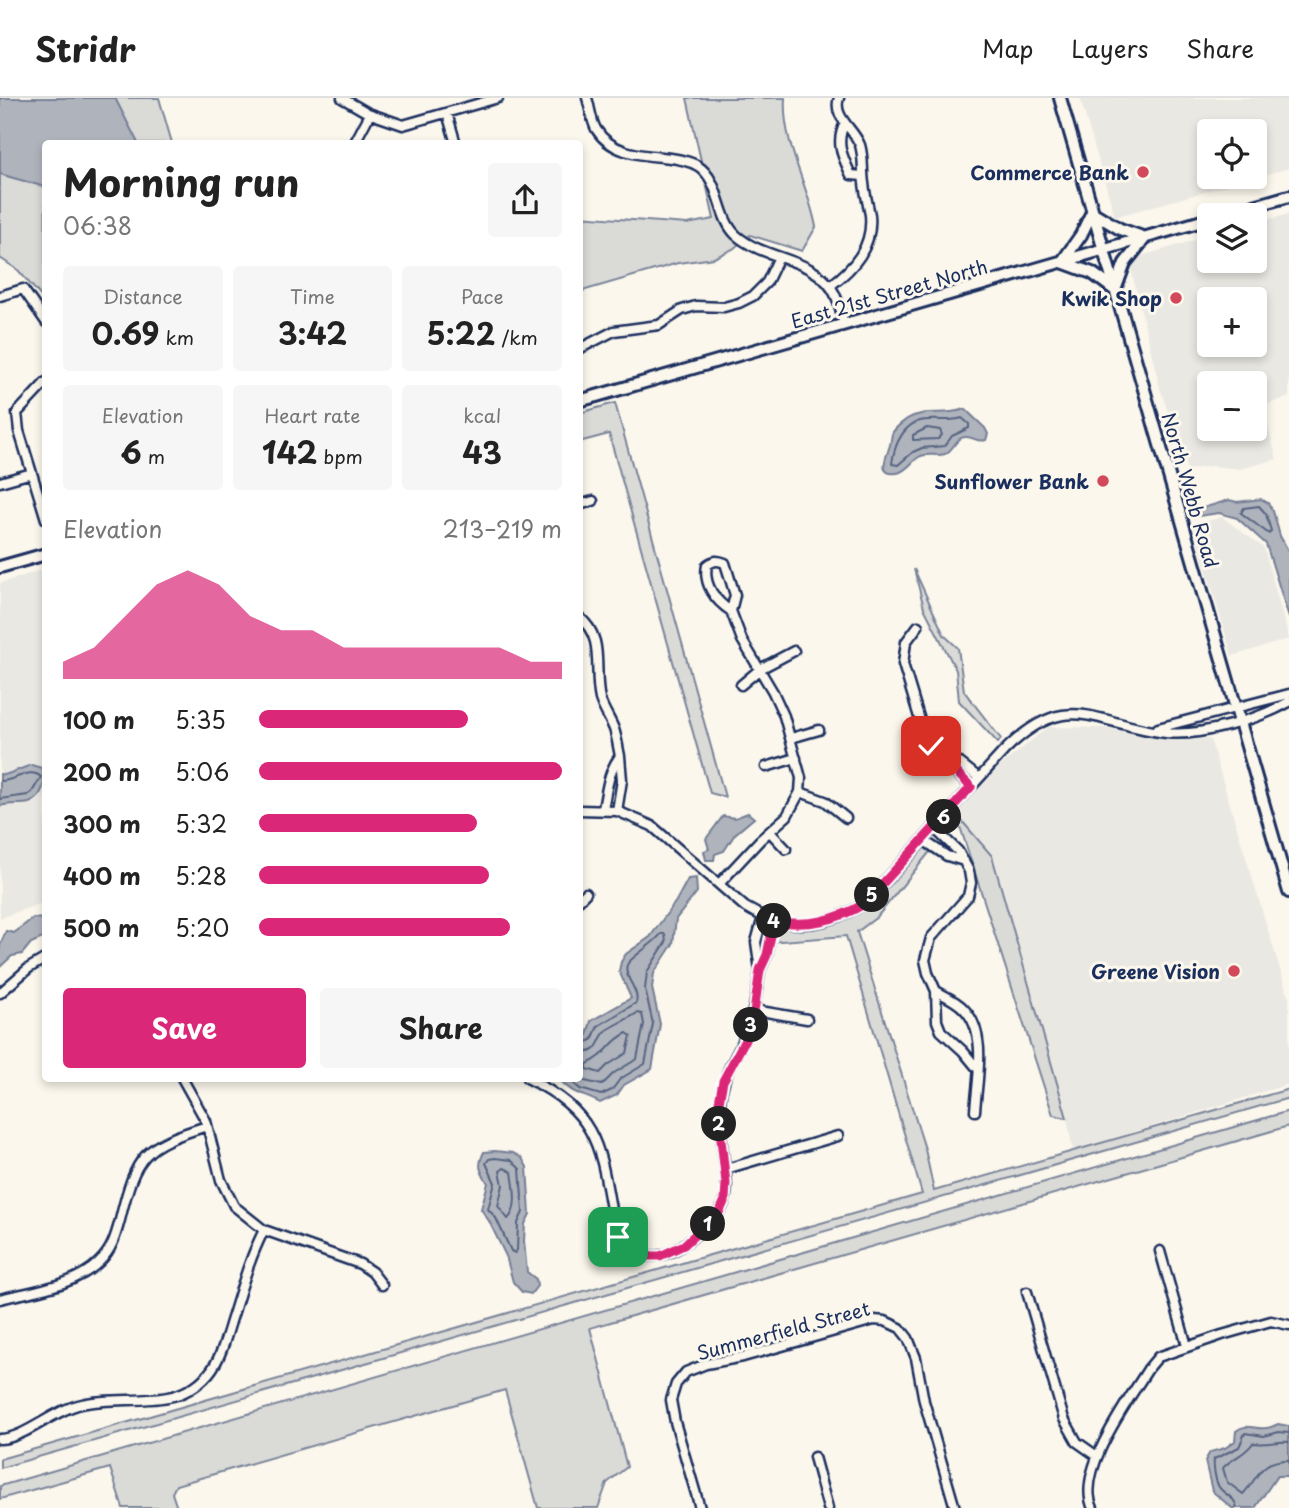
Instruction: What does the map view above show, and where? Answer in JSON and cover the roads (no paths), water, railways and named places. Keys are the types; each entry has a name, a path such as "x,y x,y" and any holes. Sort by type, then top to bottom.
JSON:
{"main road":[{"name":"North Webb Road","path":"1060,98 1289,892"},
{"path":"1265,203 1289,196"},
{"path":"1092,212 1118,228 1145,238 1125,263 1115,290 1092,273 1062,262 1081,235 1092,212"},
{"name":"East 21st Street North","path":"583,400 1197,223"},
{"path":"0,567 42,555"}],"street":[{"path":"342,98 370,114 403,125 498,98"},
{"path":"587,98 596,128 612,146 638,155 672,158 697,166 710,177 720,207 735,234 758,249 821,274 834,291 844,325"},
{"path":"830,286 858,263 870,233 863,176 864,162 859,144 839,114 839,98"},
{"path":"447,113 455,140"},
{"path":"356,140 370,114"},
{"path":"845,123 839,134 842,158 851,175 863,176"},
{"path":"583,347 614,331 659,325 682,310 696,306 724,307 739,303 753,296 767,282 779,257"},
{"path":"0,296 23,289 42,316"},
{"path":"42,386 17,413 19,431 42,506"},
{"path":"0,482 32,473"},
{"path":"583,504 593,501"},
{"path":"719,884 760,840 787,816 800,792 801,778 791,738 774,692 742,640 731,611 735,595 728,570 725,563 718,560 711,562 706,571 713,595 719,604 731,611"},
{"path":"583,621 596,639 597,683 620,756 622,780 617,811"},
{"path":"918,626 906,642 903,664 925,737 937,754 971,787"},
{"path":"741,685 760,669 794,651"},
{"path":"1151,729 1289,694"},
{"path":"583,810 617,811 652,826 745,907 762,917 774,921 807,924 823,922 847,914 864,904 1020,734 1049,718 1090,715 1181,733 1239,722 1268,713 1289,702"},
{"path":"791,738 819,730"},
{"path":"937,754 960,763 979,778"},
{"path":"603,809 608,777 620,756"},
{"path":"766,767 796,758"},
{"path":"800,792 825,801 846,818"},
{"path":"934,828 958,851 971,883 968,896 931,938 925,960 936,991 937,1021 941,1031 977,1068"},
{"path":"771,832 786,849"},
{"path":"923,839 947,856 964,861"},
{"path":"760,970 756,942 762,917"},
{"path":"534,1082 568,1102 588,1126 599,1150 614,1226 625,1245 641,1254 660,1256 684,1245 712,1220 725,1200 726,1169 719,1102 723,1081 745,1040 774,921"},
{"path":"0,993 42,960"},
{"path":"936,991 964,1008 974,1023 980,1044 975,1111"},
{"path":"754,1010 807,1019"},
{"path":"184,1082 207,1126 226,1193 234,1206 264,1230 360,1264 372,1272 382,1285"},
{"path":"0,1299 75,1279 100,1262 116,1238 127,1189 143,1158 165,1139 207,1126"},
{"path":"726,1169 838,1136"},
{"path":"0,1439 15,1436 69,1407 97,1401 175,1396 200,1382 217,1361 253,1252 264,1230"},
{"path":"1160,1251 1187,1346"},
{"path":"1027,1292 1063,1419 1077,1441 1097,1456"},
{"name":"Summerfield Street","path":"700,1508 671,1400 676,1384 686,1372 706,1364 874,1320 885,1321 901,1330 908,1338 916,1358 924,1401 955,1508"},
{"path":"1093,1508 1090,1502 1089,1480 1097,1456 1148,1369 1158,1357 1271,1321 1289,1325"},
{"path":"814,1457 828,1508"}],"water":[{"path":"0,98 115,98 136,140 42,140 42,186 0,173"},
{"path":"965,409 985,428 988,434 986,440 962,438 945,454 922,456 897,473 886,471 884,463 892,434 907,419 921,414"},
{"path":"1261,499 1268,503 1273,511 1280,536 1289,552 1289,618 1266,544 1237,518 1219,513 1199,516 1196,510 1229,500 1237,502"},
{"path":"31,765 42,768 42,790 34,801 29,803 0,806 0,774 5,775"},
{"path":"748,813 754,818 735,834 724,851 715,854 714,860 706,860 704,851 709,849 706,839 723,816 735,818"},
{"path":"696,878 697,892 676,919 673,944 654,973 652,988 660,1024 652,1069 624,1085 617,1095 600,1103 573,1091 562,1082 583,1082 583,1037 587,1035 591,1021 631,998 619,971 621,962 626,954 650,937 688,879"},
{"path":"33,918 42,919 42,938 31,943 22,954 12,956 0,967 0,945 6,931 14,933"},
{"path":"484,1152 513,1153 522,1158 527,1167 530,1214 525,1224 524,1241 527,1272 536,1279 537,1286 531,1294 522,1292 513,1282 506,1256 481,1209 488,1183 480,1165"},
{"path":"1278,1424 1289,1426 1289,1476 1277,1476 1255,1508 1232,1508 1212,1491 1205,1461 1210,1452 1225,1448 1235,1441 1236,1431 1240,1428 1268,1428"}],"place":[{"name":"Commerce Bank","path":"1143,172"},
{"name":"Kwik Shop","path":"1176,298"},
{"name":"Sunflower Bank","path":"1103,481"},
{"name":"Greene Vision","path":"1234,971"}]}
